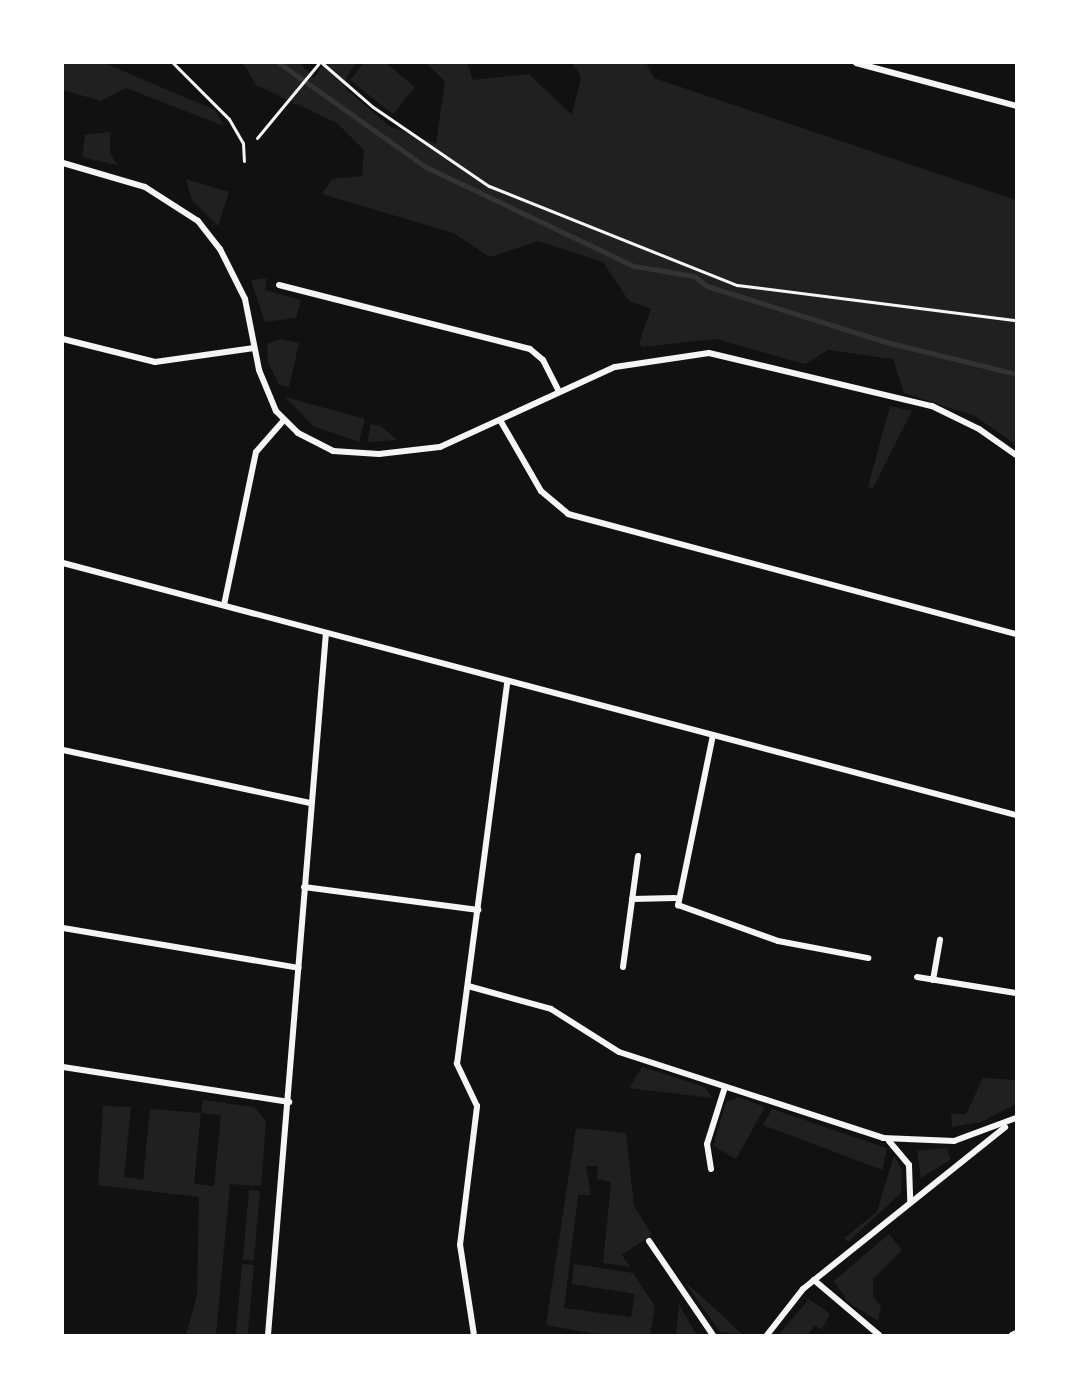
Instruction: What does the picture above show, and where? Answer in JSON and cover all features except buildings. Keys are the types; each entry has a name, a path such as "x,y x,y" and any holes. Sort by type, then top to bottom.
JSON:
{"street":[{"path":"856,63 1016,106"},
{"path":"63,164 145,187 198,221 239,286 267,392 283,421 324,448 360,455 440,447 558,390 633,362 710,352 932,406 979,429 1016,455"},
{"path":"279,285 530,350 543,360 558,390"},
{"path":"63,339 155,362 254,348"},
{"path":"500,420 541,491 572,516 1016,634"},
{"path":"224,605 256,452 283,421"},
{"path":"63,563 507,682 1016,814"},
{"path":"268,1335 326,633"},
{"path":"474,1335 460,1245 477,1113 475,1098 458,1071 507,682"},
{"path":"713,735 675,898 683,909 778,941 868,958"},
{"path":"63,750 311,803"},
{"path":"623,967 638,856"},
{"path":"304,887 478,910"},
{"path":"632,899 675,898"},
{"path":"63,928 298,968"},
{"path":"933,980 940,940"},
{"path":"917,977 1016,993"},
{"path":"468,986 551,1010 610,1048 883,1138 943,1143 1016,1118"},
{"path":"63,1067 289,1102"},
{"path":"711,1169 707,1144 725,1087"},
{"path":"767,1335 814,1280 1016,1118"},
{"path":"883,1138 897,1147 909,1165 913,1190 906,1208"},
{"path":"649,1241 712,1335"},
{"path":"814,1280 837,1305 879,1335"},
{"path":"1012,1335 1016,1333"}],"path":[{"path":"173,63 229,119 243,144 244,162"},
{"path":"257,138 321,63 373,107 489,186 738,285 1016,320"}],"shaded area":[{"path":"63,63 104,63 215,110 224,126 126,88 101,101 63,90"},
{"path":"243,63 300,63 314,78 324,63 356,63 346,78 346,89 389,126 436,144 445,81 426,63 467,63 473,80 529,74 572,115 581,77 572,63 646,63 654,78 1016,200 1016,445 975,416 904,393 893,359 828,350 805,364 716,339 642,347 639,343 651,309 629,301 603,262 538,241 490,257 453,233 322,194 332,179 362,176 364,150 337,123 256,85"},
{"path":"364,63 386,63 415,87 393,114 350,80"},
{"path":"110,132 110,152 117,165 82,157 85,135"},
{"path":"186,179 229,192 218,226 192,200"},
{"path":"267,278 265,290 301,300 296,318 265,322 251,280"},
{"path":"280,339 299,343 289,387 279,385 268,362 267,344"},
{"path":"285,397 365,419 359,442 313,426"},
{"path":"890,406 912,411 873,488 868,487"},
{"path":"371,424 381,426 397,440 367,442"},
{"path":"642,1067 705,1087 712,1098 629,1088"},
{"path":"983,1078 1016,1080 1016,1104 981,1122 952,1127 951,1114 966,1114"},
{"path":"738,1097 765,1107 736,1159 713,1146 726,1102"},
{"path":"203,1100 254,1107 266,1121 261,1186 230,1184 216,1335 186,1335 197,1295 199,1197 98,1185 103,1106 131,1107 124,1177 143,1180 150,1109 201,1113","holes":["201,1113 221,1115 214,1186 194,1184"]},
{"path":"772,1109 887,1148 882,1170 763,1125"},
{"path":"576,1128 626,1133 634,1206 652,1235 622,1255 630,1267 603,1263 611,1182 597,1179 598,1166 586,1166 591,1195 578,1195 564,1308 631,1317 635,1294 572,1284 574,1264 633,1273 655,1306 650,1335 601,1335 546,1325"},
{"path":"947,1148 950,1160 921,1178 917,1151"},
{"path":"894,1155 902,1171 901,1193 848,1242 844,1238 877,1212"},
{"path":"249,1190 260,1191 254,1261 243,1260"},
{"path":"889,1234 902,1250 873,1279 873,1297 881,1306 878,1321 848,1302 834,1281"},
{"path":"242,1264 254,1265 248,1335 236,1335"},
{"path":"684,1281 713,1307 743,1335 720,1332"},
{"path":"809,1299 830,1314 822,1330 814,1325 808,1335 778,1335"},
{"path":"679,1303 685,1315 697,1335 676,1335"}],"waterway":[{"path":"279,63 426,167 634,266 694,276 707,286 882,341 1016,374"}]}
